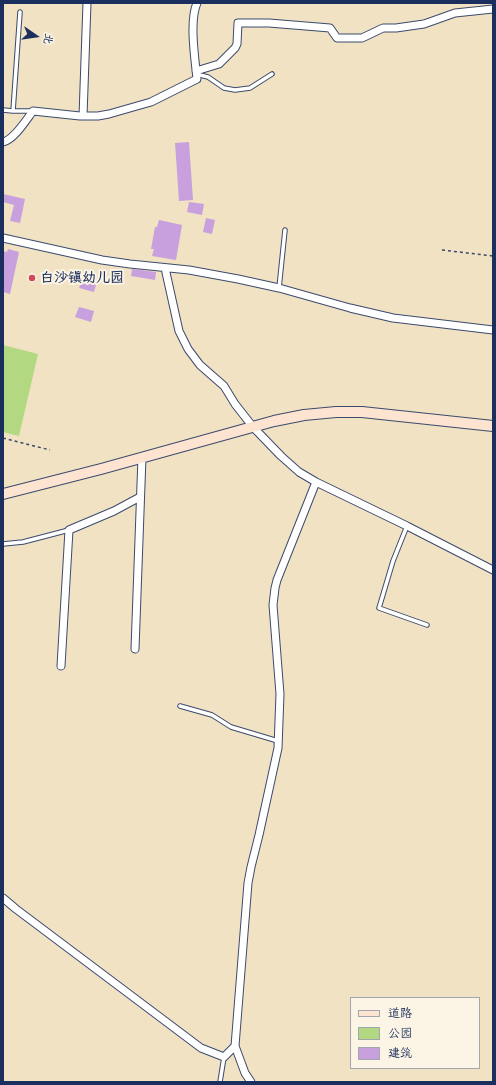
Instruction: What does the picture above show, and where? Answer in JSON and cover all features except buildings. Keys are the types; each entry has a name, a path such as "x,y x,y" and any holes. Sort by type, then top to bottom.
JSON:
{"main road":[{"path":"3,494 274,421 304,415 336,412 362,412 493,426"}],"street":[{"path":"83,116 87,3"},
{"path":"3,142 12,138 32,111 83,116 109,114 151,102 196,79 193,29 195,8 197,3"},
{"path":"196,72 217,66 235,48 237,44 238,23 269,23 330,28 337,38 362,38 383,28 396,28 424,24 455,13 493,10"},
{"path":"3,238 102,260 189,270 279,288 350,308 413,321 493,330"},
{"path":"165,268 179,331 188,349 200,365 224,386 235,404 253,427 281,456 299,472 316,482 493,570"},
{"path":"136,649 142,457"},
{"path":"251,1082 245,1073 235,1046 248,883 279,742 280,701 274,609 275,588 316,482"},
{"path":"60,666 68,530 108,514 140,497"},
{"path":"3,898 201,1048 224,1057 235,1046"}],"lane":[{"path":"13,112 20,12"},
{"path":"196,72 208,77 224,88 235,90 250,88 272,74"},
{"path":"3,110 13,112 32,111"},
{"path":"279,288 284,230"},
{"path":"407,526 393,561 379,608 427,625"},
{"path":"3,544 23,542 68,530"},
{"path":"180,706 212,715 231,726 279,742"},
{"path":"220,1082 224,1057"}],"path":[{"path":"442,250 493,256"},
{"path":"3,438 50,450"}],"green space":[{"path":"3,345 38,354 19,436 3,432"}],"place":[{"name":"白沙镇幼儿园","path":"32,278"}]}
